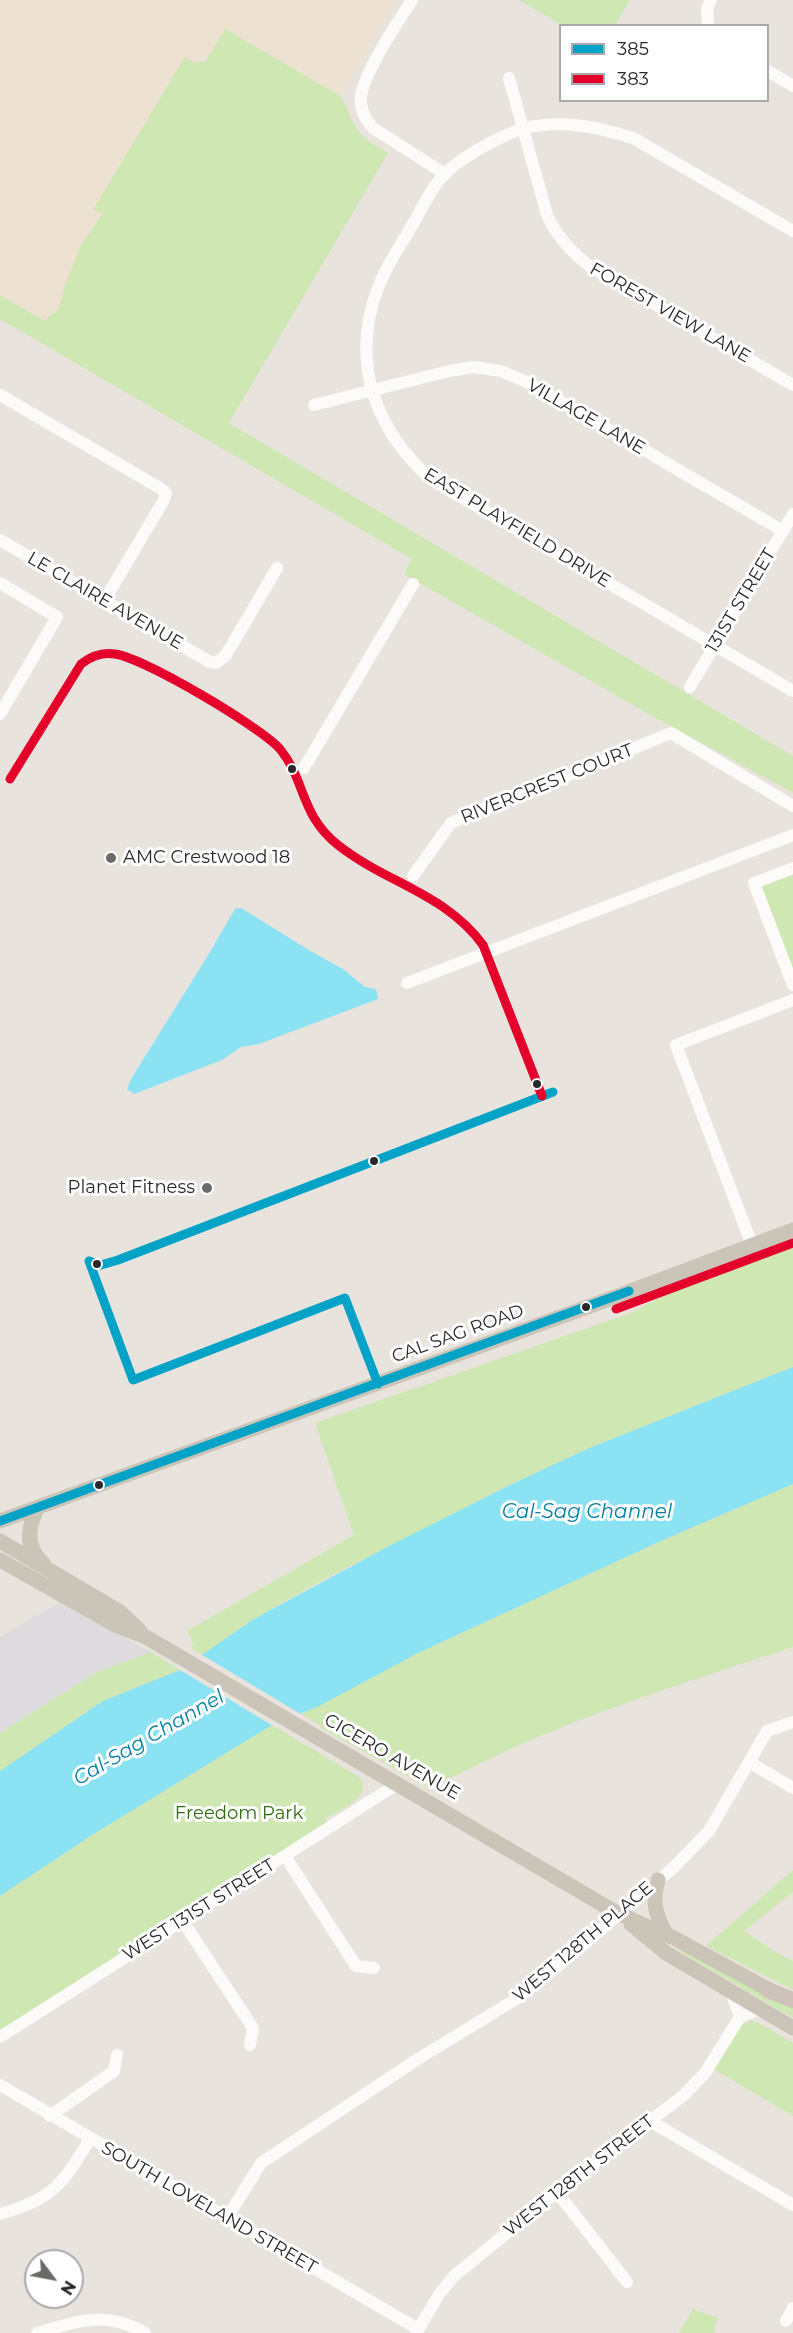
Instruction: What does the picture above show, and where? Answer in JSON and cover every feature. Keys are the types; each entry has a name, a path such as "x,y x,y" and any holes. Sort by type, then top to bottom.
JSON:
{"highway":[{"path":"768,1990 793,2002"}],"main road":[{"name":"CAL SAG ROAD","path":"0,1521 793,1230"},
{"path":"38,1507 30,1521 30,1545 39,1560 57,1574"},
{"name":"CICERO AVENUE","path":"0,1541 120,1612 146,1637"},
{"name":"CICERO AVENUE","path":"0,1560 115,1625 146,1637 617,1913 666,1934 768,1990"},
{"path":"658,1880 654,1895 656,1915 666,1934"},
{"name":"CICERO AVENUE","path":"617,1913 666,1953 793,2028"}],"street":[{"path":"412,0 366,77 361,91 360,104 374,128 445,174 466,157 523,129 570,124 603,129 633,138 793,231"},
{"path":"708,24 707,9 711,0"},
{"path":"769,72 793,86"},
{"name":"FOREST VIEW LANE","path":"509,78 547,215 554,230 568,248 591,267 793,385"},
{"name":"EAST PLAYFIELD DRIVE","path":"445,174 380,282 369,321 367,364 381,416 396,441 406,455 432,480 793,691"},
{"name":"VILLAGE LANE","path":"314,405 449,371 474,367 494,370 514,376 783,531"},
{"path":"0,395 166,493 104,601"},
{"name":"131ST STREET","path":"690,687 793,514"},
{"name":"LE CLAIRE AVENUE","path":"0,540 210,662 216,663 226,655 277,568"},
{"path":"0,583 57,617 0,714"},
{"path":"304,768 413,584"},
{"name":"RIVERCREST COURT","path":"413,876 451,823 671,733 793,806"},
{"path":"407,983 793,835"},
{"path":"793,868 754,883 793,985"},
{"path":"752,1245 676,1045 793,1000"},
{"name":"WEST 128TH PLACE","path":"227,2218 261,2163 516,1999 658,1880 709,1831 767,1731 793,1722"},
{"path":"749,1762 793,1788"},
{"name":"WEST 131ST STREET","path":"0,2037 399,1784"},
{"path":"285,1856 356,1966 374,1968"},
{"path":"183,1920 253,2028 250,2045"},
{"path":"731,1992 740,2017 760,2009"},
{"name":"WEST 128TH STREET","path":"417,2331 440,2293 454,2276 557,2192 684,2095 705,2073 740,2017"},
{"path":"50,2116 114,2071 117,2055"},
{"name":"SOUTH LOVELAND STREET","path":"0,2085 417,2331"},
{"path":"650,2121 793,2205"},
{"path":"0,2214 23,2207 46,2196 68,2175 90,2139"},
{"path":"557,2192 627,2282"},
{"path":"786,2321 793,2308"},
{"path":"37,2333 84,2320 104,2318 130,2324 146,2333"}],"shaded area":[{"path":"0,0 397,0 340,96 347,106 355,127 363,136 388,153 65,285 59,309 44,321 0,295"},
{"path":"59,1603 151,1652 97,1672 0,1733 0,1637"}],"green space":[{"path":"519,0 630,0 616,24 560,24"},
{"path":"225,29 340,96 358,131 388,153 229,423 793,756 793,793 645,712 404,574 412,559 0,319 0,295 44,321 59,309 65,285 81,245 103,213 93,210 185,57 195,63 206,61"},
{"path":"793,868 793,985 754,883"},
{"path":"793,1244 793,1367 587,1449 510,1485 321,1581 254,1619 202,1655 192,1649 193,1642 187,1631 354,1535 315,1423 631,1313 668,1293"},
{"path":"793,1484 793,1647 654,1693 563,1727 474,1766 431,1789 321,1728 301,1714 418,1653 663,1540"},
{"path":"151,1652 180,1670 103,1701 0,1771 0,1733 97,1672"},
{"name":"Freedom Park","path":"272,1725 359,1777 363,1790 359,1797 325,1819 330,1827 0,2030 0,1896 92,1835"},
{"path":"793,1870 793,1892 744,1931 793,1961 793,1990 706,1946"},
{"path":"678,1947 793,2008 793,2018 677,1950"},
{"path":"750,2021 759,2023 793,2043 793,2116 714,2069 738,2027"},
{"path":"693,2309 718,2318 713,2330 716,2333 679,2333"}],"water":[{"path":"241,908 343,969 365,987 376,989 378,999 259,1044 241,1047 222,1060 134,1094 127,1089 131,1079 235,909"},
{"name":"Cal-Sag Channel","path":"793,1367 793,1484 663,1540 418,1653 319,1706 272,1725 92,1835 0,1896 0,1771 103,1701 180,1670 254,1619 389,1546 510,1485 587,1449"}],"pier":[{"path":"199,1653 304,1716 275,1727 180,1670 183,1664"}],"transit line":[{"name":"383","path":"10,779 81,664 101,654 115,654 130,658 175,680 227,710 280,749 295,773 310,810 326,834 356,858 451,913 468,927 483,945 542,1096"},
{"name":"385","path":"89,1261 101,1265 118,1260 553,1092"},
{"name":"383","path":"616,1309 793,1243"},
{"name":"385","path":"89,1261 133,1380 345,1298 378,1384"},
{"name":"385","path":"0,1521 629,1291"}],"place":[{"name":"AMC Crestwood 18","path":"111,858"},
{"name":"Planet Fitness","path":"207,1188"}]}
